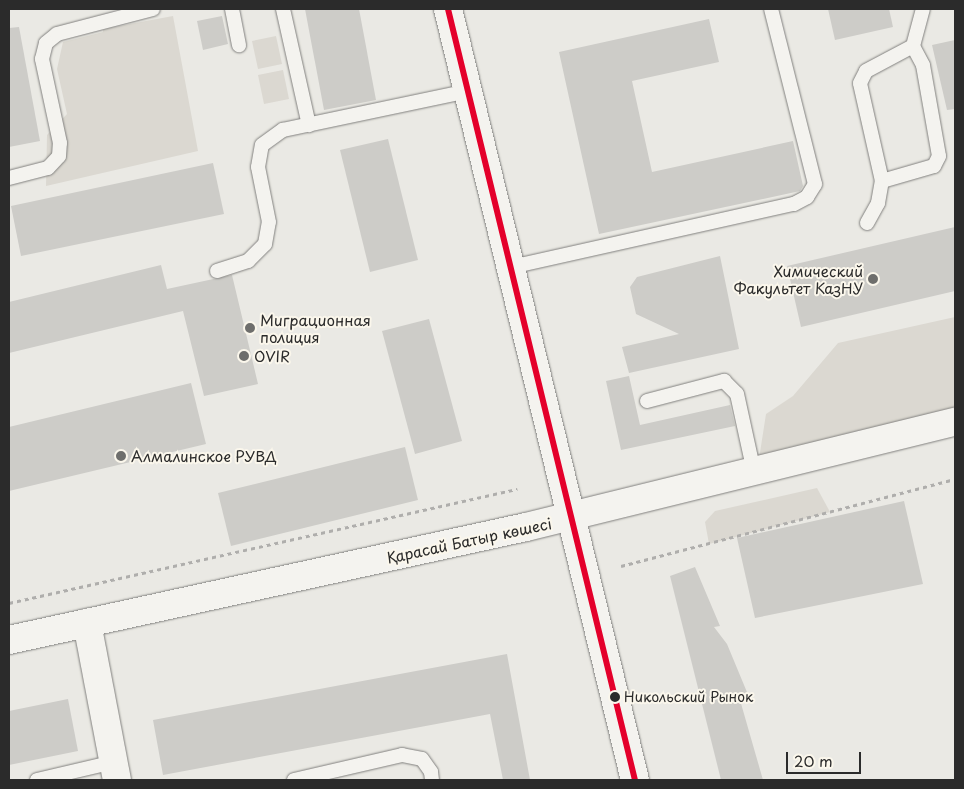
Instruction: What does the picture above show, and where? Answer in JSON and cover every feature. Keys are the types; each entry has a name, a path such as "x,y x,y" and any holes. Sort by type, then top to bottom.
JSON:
{"street":[{"path":"448,9 635,780"},
{"name":"Қарасай Батыр көшесі","path":"9,640 571,517 955,422"},
{"path":"87,623 116,771"}],"lane":[{"path":"9,178 48,168 59,156 60,143 42,59 46,43 57,34 153,9"},
{"path":"232,9 239,45"},
{"path":"283,9 309,125"},
{"path":"511,267 794,204 808,197 815,184 771,9"},
{"path":"882,181 934,166 939,156 923,65 913,46 923,9"},
{"path":"866,223 878,203 882,181 860,83 866,71 913,46"},
{"path":"217,271 248,260 265,244 269,222 258,167 262,145 283,130 468,90"},
{"path":"647,401 724,381 737,394 754,472"},
{"path":"294,780 402,755 422,759 431,772 432,780"},
{"path":"37,780 116,771"}],"path":[{"path":"621,566 955,479"},
{"path":"9,603 517,489"}],"shaded area":[{"path":"173,16 198,151 46,186 47,135 67,114 57,69 63,42 103,32 103,29"},
{"path":"276,36 282,64 258,69 252,41"},
{"path":"283,70 289,99 264,104 258,75"},
{"path":"955,317 955,407 759,459 766,414 793,396 838,343"},
{"path":"817,488 830,512 709,544 705,522 715,511"}],"building":[{"path":"305,9 359,9 376,100 324,110"},
{"path":"828,9 889,9 893,27 835,40"},
{"path":"222,16 228,44 203,50 197,21"},
{"path":"709,19 719,62 632,81 652,172 793,141 803,186 800,191 599,234 559,52"},
{"path":"19,27 40,141 9,147 9,28"},
{"path":"955,40 955,109 947,110 932,45"},
{"path":"388,139 418,260 370,272 340,150"},
{"path":"213,163 224,214 21,256 11,206"},
{"name":"Химический Факультет КазНУ","path":"955,227 955,291 801,327 787,266"},
{"path":"720,256 739,349 629,373 622,347 679,334 636,314 630,287 637,277"},
{"path":"161,265 167,289 232,275 258,384 204,396 183,311 9,353 9,302"},
{"path":"429,319 462,441 415,454 382,331"},
{"path":"629,376 640,425 730,405 735,426 621,450 606,381"},
{"path":"191,383 206,444 9,491 9,427"},
{"path":"405,447 418,500 231,546 218,493"},
{"path":"904,501 923,584 755,618 737,538"},
{"path":"695,567 720,626 714,627 727,644 749,697 740,700 763,780 721,780 670,576"},
{"path":"507,654 530,780 503,780 490,714 163,775 153,720"},
{"path":"68,699 78,751 9,765 9,711"}],"transit line":[{"path":"448,9 635,780"}],"place":[{"name":"Химический Факультет КазНУ","path":"873,279"},
{"name":"Миграционная полиция","path":"250,328"},
{"name":"OVIR","path":"244,356"},
{"name":"Алмалинское РУВД","path":"121,456"},
{"name":"Никольский Рынок","path":"615,697"}]}
